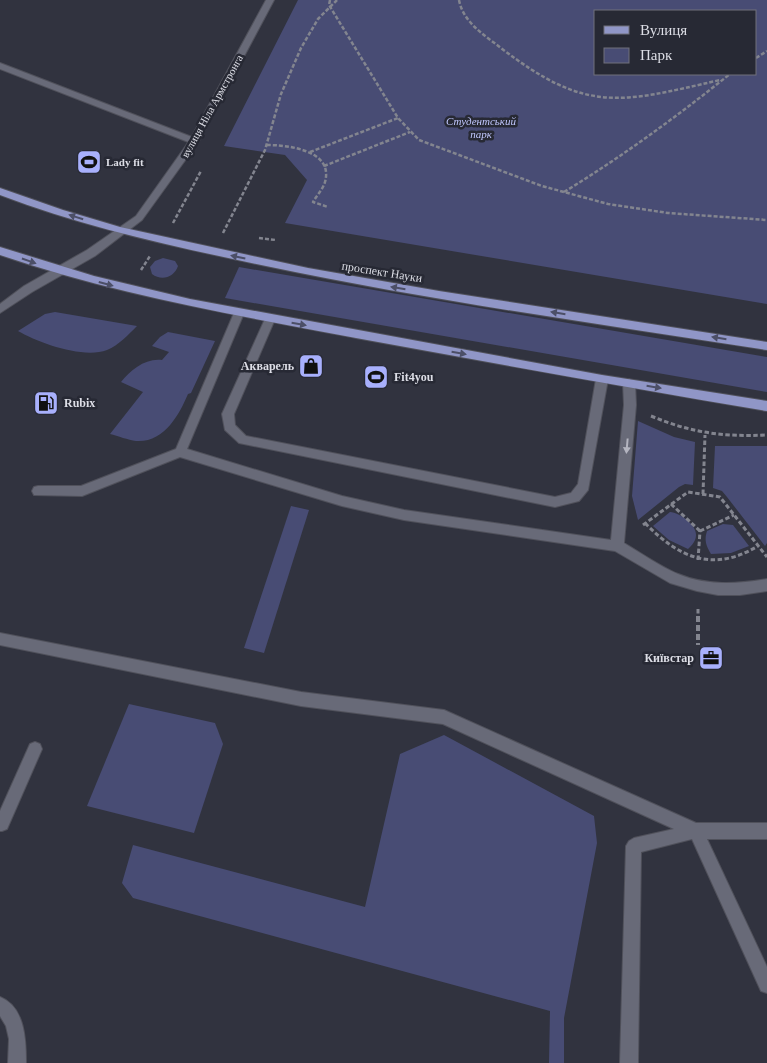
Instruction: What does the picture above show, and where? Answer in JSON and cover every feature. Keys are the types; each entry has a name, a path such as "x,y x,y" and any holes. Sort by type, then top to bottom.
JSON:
{"main road":[{"name":"проспект Науки","path":"0,191 24,201 122,232 334,278 767,346"},
{"path":"0,251 59,272 128,290 270,319 602,379 767,406"}],"street":[{"name":"вулиця Ніла Армстронга","path":"0,309 28,289 59,272 122,232 140,218 194,141 270,0"},
{"path":"0,66 194,141"},
{"path":"180,452 239,312"},
{"path":"270,319 228,414 229,427 243,440 555,502 575,498 584,486 602,379"},
{"path":"617,546 630,406 629,383"},
{"path":"38,491 82,491 180,452 342,501 404,515 617,546 675,579 698,585 718,589 740,589 767,585"},
{"path":"0,639 302,699 444,717 696,831 767,986"},
{"path":"0,823 2,824 35,749"},
{"path":"629,1063 634,846 696,831 767,831"},
{"path":"0,1005 7,1010 18,1034 17,1063"}],"path":[{"path":"221,235 267,145 278,104 295,61 312,30 329,5 330,0"},
{"path":"329,5 337,0"},
{"path":"460,0 463,14 487,37 519,62 561,87 585,95 620,98 639,97 720,80"},
{"path":"329,5 398,118 420,140 564,192 607,204 658,212 767,220"},
{"path":"564,192 614,161 670,122 728,75"},
{"path":"310,152 398,118"},
{"path":"324,166 410,132"},
{"path":"267,145 299,147 310,152 324,166 326,178 322,189 313,202 328,207"},
{"path":"630,406 674,427 706,435 724,437 767,435"},
{"path":"702,494 706,435"},
{"path":"617,546 688,492 720,497 767,557"},
{"path":"671,504 700,531 734,515"},
{"path":"645,523 665,544 678,552 698,559 731,559 748,553 758,546"}],"green space":[{"name":"Студентський парк","path":"298,0 767,0 767,304 285,223 307,180 285,155 224,146"},
{"path":"163,258 175,261 178,266 174,273 163,278 152,274 150,267 155,261"},
{"path":"239,267 767,357 767,392 225,298"},
{"path":"55,312 137,326 123,340 107,350 86,353 49,345 18,331 45,314"},
{"path":"168,332 215,341 191,393 188,394 175,419 162,433 155,437 136,441 110,434 143,392 121,382 129,373 144,363 162,360 169,352 152,346 160,337"},
{"path":"638,421 674,437 695,442 693,485 685,484 679,487 638,520 632,496"},
{"path":"715,446 767,446 767,543 765,546 722,491 713,488"},
{"path":"291,506 309,510 264,653 244,648"},
{"path":"670,512 678,514 687,520 695,531 695,539 688,549 669,540 653,526"},
{"path":"723,524 733,525 749,546 731,553 711,554 706,543 707,531"},
{"path":"129,704 215,723 223,744 194,833 87,806"},
{"path":"444,735 594,816 597,843 564,1018 564,1063 549,1063 550,1011 133,898 122,883 133,845 365,907 400,754"}],"place":[{"name":"Lady fit","path":"89,162"},
{"name":"Акварель","path":"311,366"},
{"name":"Fit4you","path":"376,377"},
{"name":"Rubix","path":"46,403"},
{"name":"Київстар","path":"711,658"}]}
